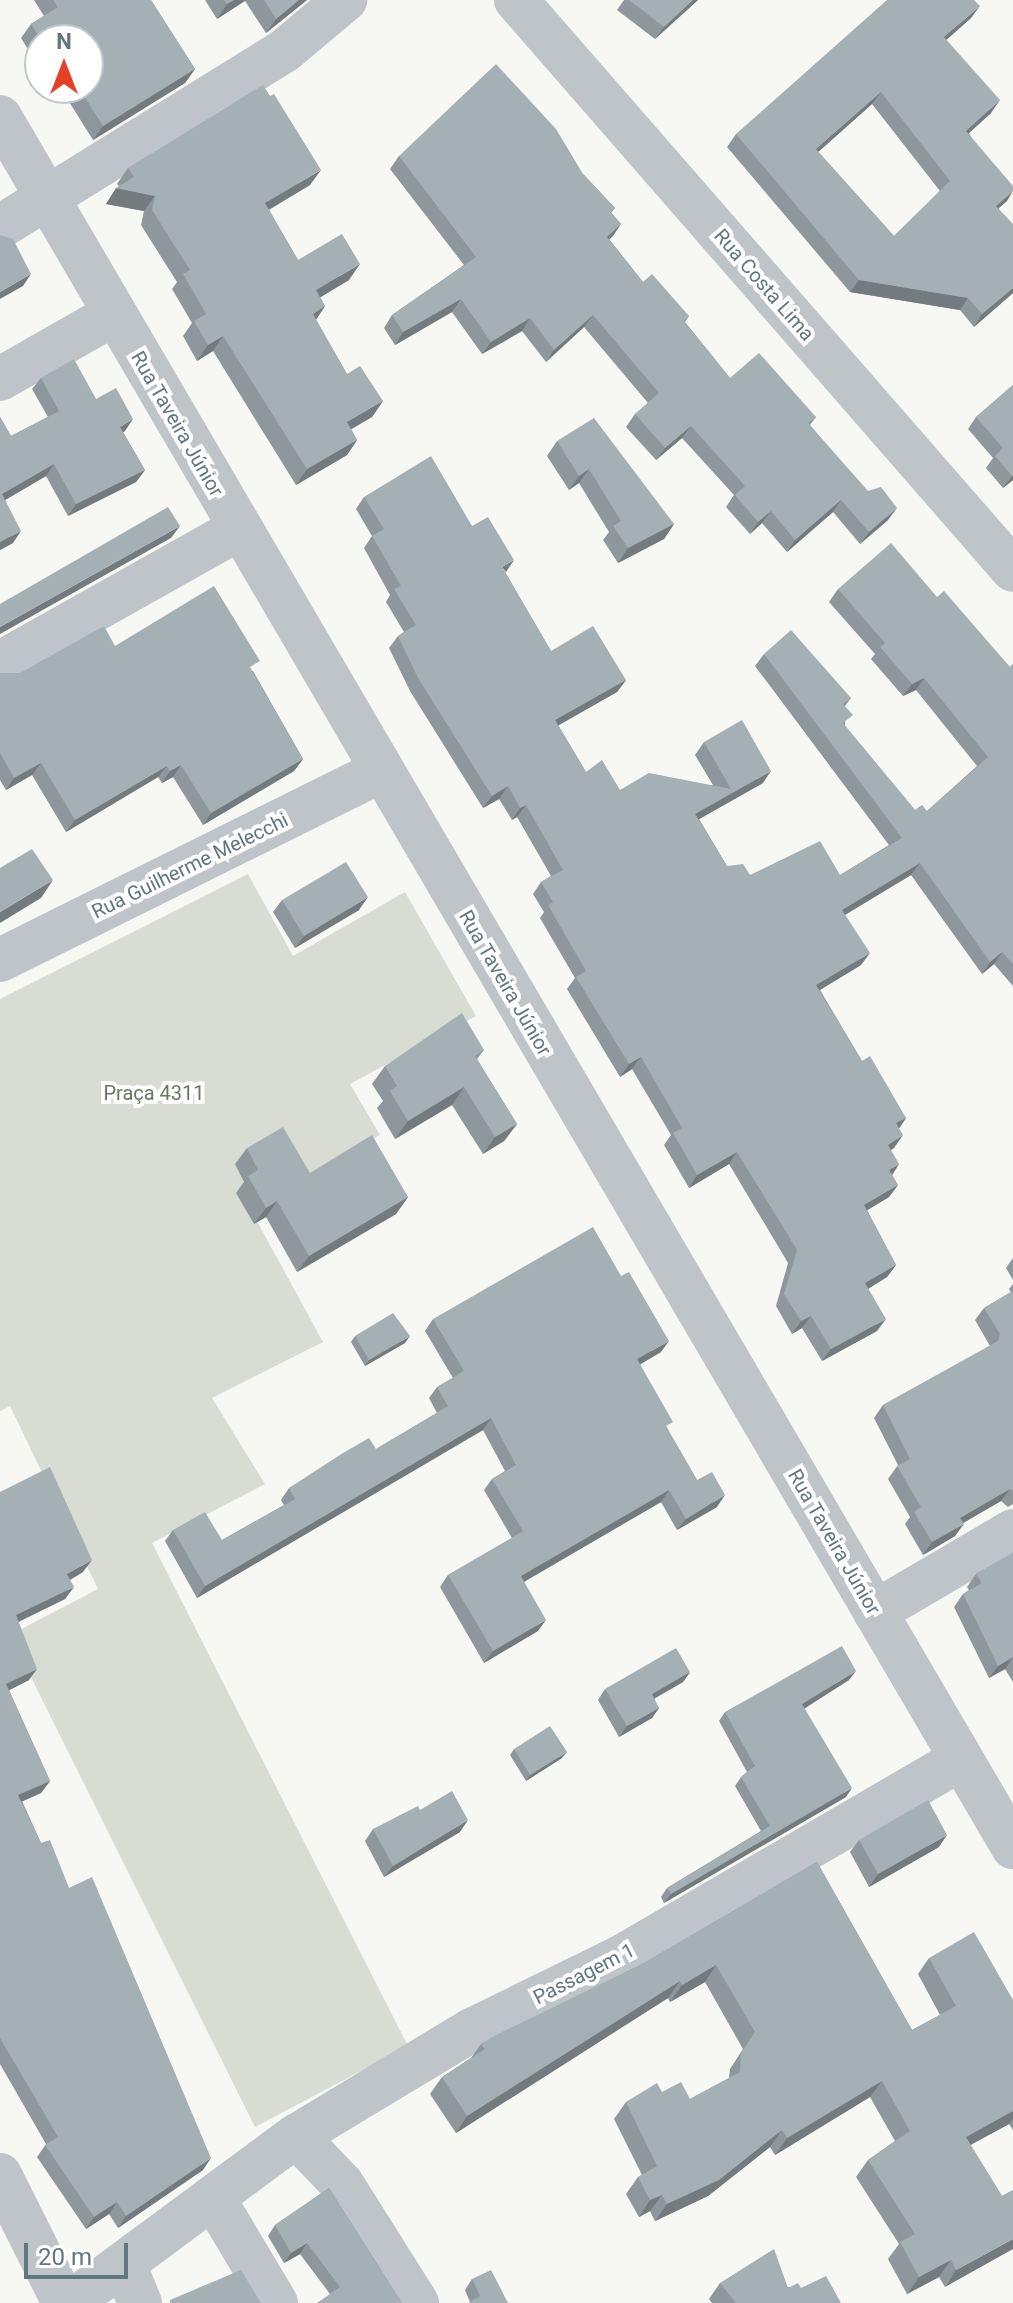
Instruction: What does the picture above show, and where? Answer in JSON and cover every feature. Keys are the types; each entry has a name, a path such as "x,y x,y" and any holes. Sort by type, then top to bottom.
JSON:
{"street":[{"path":"0,227 284,51 345,0"},
{"name":"Rua Costa Lima","path":"516,0 1013,570"},
{"name":"Rua Taveira Júnior","path":"0,117 380,771 1013,1847"},
{"path":"0,379 114,314"},
{"path":"0,663 239,529"},
{"name":"Rua Guilherme Melecchi","path":"0,960 380,771"},
{"path":"875,1612 1013,1531"},
{"name":"Passagem 1","path":"67,2303 132,2284 214,2199 296,2136 472,2030 621,1957 961,1759"},
{"path":"296,2136 342,2184 417,2303"},
{"path":"0,2175 67,2303"},
{"path":"214,2199 276,2303"}],"green space":[{"name":"Praça 4311","path":"248,874 293,956 405,892 476,1016 350,1084 380,1135 252,1212 323,1342 212,1398 265,1484 152,1543 408,2046 255,2127 10,1635 98,1589 10,1406 0,1411 0,999"}],"building":[{"path":"53,0 151,0 195,69 103,126 89,104 104,104 104,24 31,24 58,7"},
{"path":"264,0 299,0 276,19"},
{"path":"629,0 693,0 664,27"},
{"path":"887,0 974,0 980,6 944,37 1000,100 966,131 1013,186 1013,191 996,206 1013,224 1013,288 982,314 968,298 859,280 736,134","holes":["881,92 950,181 894,236 816,149"]},
{"path":"496,64 556,129 583,174 615,208 611,212 621,224 607,237 643,282 652,274 689,316 684,321 730,378 759,353 816,417 808,423 868,491 881,487 897,508 869,532 841,500 795,540 771,511 758,522 735,495 745,486 691,426 665,448 635,414 659,393 593,315 554,350 530,318 491,342 461,299 403,332 392,315 476,257 399,156"},
{"path":"263,85 270,96 274,94 321,170 265,203 298,260 342,234 360,264 316,290 325,306 313,314 347,374 360,366 383,401 347,422 357,440 307,469 223,336 208,345 194,321 206,314 183,274 190,270 152,210 155,196 116,188 134,177 128,168"},
{"path":"0,235 13,239 31,274 0,292"},
{"path":"74,359 96,399 116,388 133,419 120,427 145,470 76,504 54,464 2,494 21,531 0,542 0,417 11,436 59,411 41,378"},
{"path":"1013,385 1012,476 995,456 1003,448 976,417"},
{"path":"594,418 674,524 628,548 613,526 621,521 589,469 579,476 557,441"},
{"path":"431,456 472,526 488,517 514,560 502,567 551,651 593,626 626,680 555,720 586,772 602,760 620,790 649,773 731,789 704,742 742,720 771,771 695,814 727,866 743,864 750,875 820,841 840,875 902,838 764,654 791,630 851,698 843,704 853,715 843,723 915,810 922,805 927,811 988,757 924,678 912,684 880,647 885,643 838,589 891,543 937,597 944,591 1010,667 1013,664 1013,964 1002,952 990,962 920,863 842,910 870,953 816,985 862,1061 870,1056 906,1118 896,1123 903,1135 888,1145 899,1164 889,1170 898,1185 864,1205 896,1265 865,1283 886,1319 831,1349 811,1316 801,1321 784,1294 797,1250 737,1152 697,1175 673,1133 682,1128 641,1057 629,1064 576,977 586,971 548,905 553,902 541,882 563,870 526,805 520,808 508,786 492,796 418,678 398,636 416,625 394,589 401,586 372,536 384,529 364,497"},
{"path":"168,507 180,526 0,627 0,604"},
{"path":"214,586 260,661 250,667 303,759 211,813 181,765 170,771 167,766 75,820 41,763 14,778 0,753 0,673 20,673 104,626 115,646"},
{"path":"32,849 53,880 0,912 0,868"},
{"path":"346,862 368,897 304,936 282,900"},
{"path":"462,1013 484,1050 475,1056 517,1124 495,1137 464,1087 408,1121 390,1091 397,1086 385,1066"},
{"path":"283,1127 310,1173 372,1135 408,1197 309,1256 277,1201 266,1208 248,1176 258,1170 247,1148"},
{"path":"593,1227 621,1276 629,1272 669,1341 637,1359 673,1422 666,1426 697,1480 712,1472 725,1495 686,1519 669,1490 521,1576 546,1620 493,1651 448,1575 523,1531 492,1479 516,1465 491,1418 205,1586 173,1530 205,1512 222,1540 295,1499 289,1488 343,1453 369,1438 376,1449 448,1406 437,1387 464,1371 433,1319"},
{"path":"1013,1291 1013,1491 1010,1489 960,1518 964,1524 932,1542 914,1512 921,1507 897,1466 910,1459 883,1405 998,1341 1000,1334 984,1308"},
{"path":"393,1313 410,1336 369,1360 355,1336"},
{"path":"50,1467 92,1560 67,1574 74,1587 16,1615 37,1669 6,1684 50,1781 18,1795 41,1843 50,1840 69,1888 92,1877 211,2158 126,2216 117,2202 94,2217 45,2145 58,2137 0,2038 0,1492"},
{"path":"1013,1553 1013,1657 998,1666 963,1594 982,1583 976,1574"},
{"path":"842,1646 856,1671 802,1704 852,1788 671,1894 667,1888 770,1826 741,1777 755,1766 725,1712"},
{"path":"676,1648 690,1672 652,1694 659,1708 627,1726 605,1689"},
{"path":"550,1726 567,1752 530,1775 514,1749"},
{"path":"452,1791 468,1820 393,1866 373,1829 418,1806 420,1810"},
{"path":"928,1800 947,1835 878,1874 859,1840"},
{"path":"817,1862 912,2030 956,2006 929,1958 974,1932 1013,2000 1013,2111 966,2137 1002,2196 1013,2190 1013,2239 956,2270 951,2260 919,2277 900,2242 915,2234 868,2160 910,2131 882,2081 787,2138 782,2130 719,2180 667,2204 662,2195 650,2200 638,2177 657,2166 626,2102 657,2083 662,2092 681,2082 690,2099 740,2072 741,2053 755,2032 716,1965 682,1985 680,1981 467,2116 442,2077 485,2049 481,2044 644,1963"},
{"path":"329,2188 402,2303 317,2303 340,2287 307,2243 291,2253 275,2225"},
{"path":"774,2249 788,2288 798,2283 801,2288 826,2276 841,2303 736,2303 720,2283"},
{"path":"241,2270 261,2303 170,2303 170,2300"},
{"path":"491,2270 508,2303 468,2303 480,2296 472,2279"}]}
